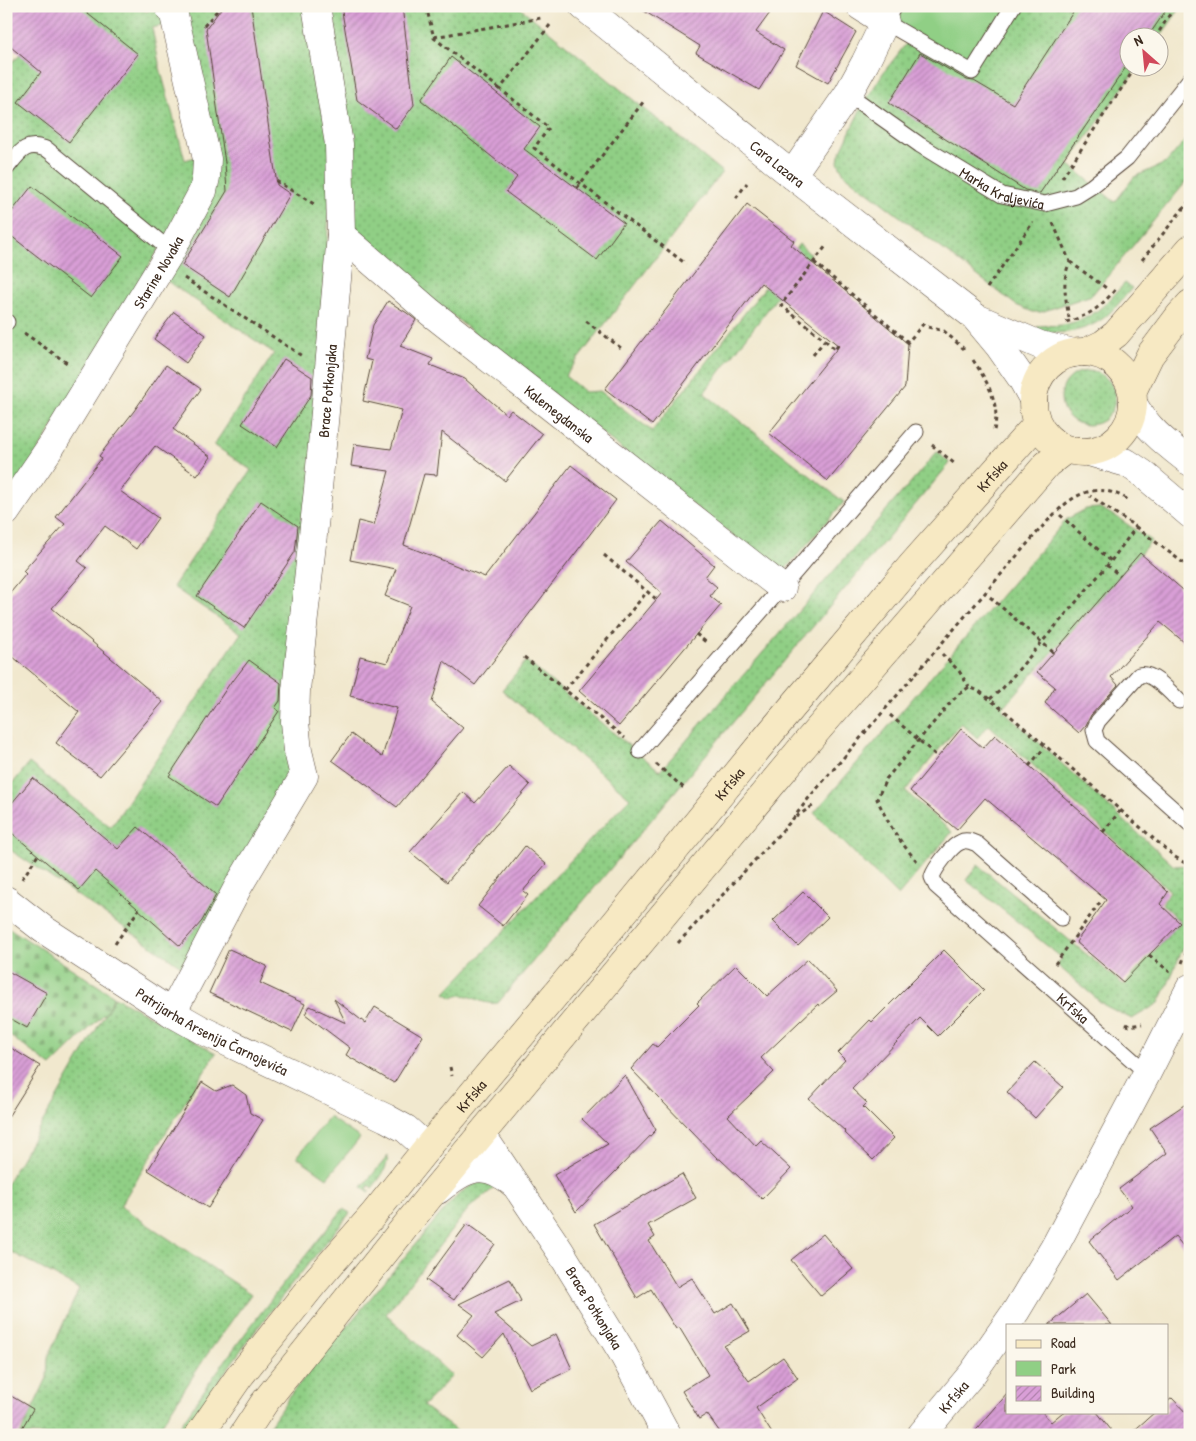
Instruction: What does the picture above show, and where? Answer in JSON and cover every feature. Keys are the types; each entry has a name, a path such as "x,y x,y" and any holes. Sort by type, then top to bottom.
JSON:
{"main road":[{"path":"1077,451 1053,444 1044,435 1035,412 1036,384 1041,374 1061,357 1103,344 1116,334 1190,248"},
{"path":"243,1435 264,1403 429,1197 838,705 1047,464 1077,451 1112,444 1121,435 1132,417 1133,397 1150,355 1190,304"},
{"path":"1080,352 1099,354 1119,367 1126,376 1133,397"},
{"name":"Krfska","path":"199,1435 240,1377 314,1282 374,1215 426,1148 912,565 1035,412"}],"street":[{"name":"Starine Novaka","path":"6,512 31,478 92,381 167,257 203,191 207,158 174,15 168,6"},
{"name":"Brace Potkonjaka","path":"172,1013 239,885 304,776 298,751 296,690 317,499 341,228 339,144 316,6"},
{"name":"Cara Lazara","path":"583,6 792,175 974,316 1022,378 1035,412"},
{"path":"792,175 848,94 890,14 860,6"},
{"name":"Kalemegdanska","path":"341,228 438,318 782,588"},
{"name":"Cara Lazara","path":"974,316 1040,345 1080,352"},
{"path":"1133,397 1142,418 1156,435 1190,462"},
{"path":"1077,451 1128,463 1190,514"},
{"name":"Patrijarha Arsenija Čarnojevića","path":"13,891 43,928 172,1013 202,1030 386,1118 406,1129 426,1148"},
{"name":"Krfska","path":"1007,1324 1054,1248 1147,1073 1184,984"},
{"name":"Brace Potkonjaka","path":"482,1135 560,1251 622,1352 667,1435"},
{"name":"Brace Potkonjaka","path":"429,1197 450,1180 463,1173 484,1167 503,1175 515,1186"},
{"name":"Krfska","path":"921,1435 972,1374 1006,1326"}],"lane":[{"path":"890,14 972,72 1013,6"},
{"name":"Marka Kraljevića","path":"848,94 920,145 1002,195 1045,204 1076,196 1092,186 1127,158 1190,79"},
{"path":"6,169 21,150 29,146 39,146 48,150 167,257"},
{"path":"640,751 916,432"},
{"path":"1179,700 1152,677 1139,674 1098,721 1094,730 1097,742 1190,824"},
{"path":"932,877 936,868 956,845 961,842 972,842 977,844 1061,918"},
{"name":"Krfska","path":"932,877 936,886 1147,1073"}],"path":[{"path":"426,6 434,38 549,128 534,148 686,264"},
{"path":"1161,28 1175,6"},
{"path":"434,38 541,18"},
{"path":"500,90 550,25"},
{"path":"988,288 1128,78"},
{"path":"577,188 644,101"},
{"path":"276,181 341,228"},
{"path":"736,198 747,183"},
{"path":"1140,262 1190,200"},
{"path":"1045,204 1070,262 1109,290"},
{"path":"826,246 781,305 835,350 838,345"},
{"path":"167,257 329,374"},
{"path":"814,262 908,342 924,323"},
{"path":"1069,318 1064,293 1066,271 1070,262"},
{"path":"1062,324 1086,316 1099,308 1120,285"},
{"path":"586,320 621,348"},
{"path":"6,322 92,381"},
{"path":"928,327 944,331"},
{"path":"813,355 824,340"},
{"path":"916,432 955,464"},
{"path":"814,805 792,820 1034,536 1064,505 1085,492 1105,490 1123,496 1137,505"},
{"path":"1090,496 1136,527 1190,568"},
{"path":"1060,515 1111,561"},
{"path":"990,699 1002,689 1111,561 1136,527"},
{"path":"604,555 656,599"},
{"path":"1107,565 1120,576"},
{"path":"565,690 647,592"},
{"path":"990,597 1054,653"},
{"path":"942,654 959,670 969,687 990,699 1175,857 1185,863 1190,862"},
{"path":"524,656 685,789"},
{"path":"932,877 907,850 890,827 877,799 886,779 918,740 950,703 969,687"},
{"path":"890,715 938,757"},
{"path":"1029,766 1046,747"},
{"path":"1103,832 1120,811"},
{"path":"13,891 38,855"},
{"path":"1056,966 1055,964 1102,901"},
{"path":"113,946 138,909"},
{"path":"1184,984 1190,943"},
{"path":"1149,955 1184,984"},
{"path":"1123,1022 1129,1026 1144,1023"},
{"path":"450,1067 452,1076"}],"green space":[{"path":"59,6 139,6 147,12 152,6 166,6 173,23 152,28 160,68 185,160 203,155 202,177 6,505 6,54 14,61"},
{"path":"176,6 307,6 333,142 295,779 184,968 6,847 6,792 29,763 111,827 241,633 173,587 251,470 214,445 274,353 161,277 204,200"},
{"path":"321,6 518,6 722,172 565,376 585,392 600,391 652,431 799,244 810,254 704,393 844,502 781,574 347,233"},
{"path":"898,6 1009,6 972,66 891,19"},
{"path":"1019,6 1182,6 1166,28 1118,28 1118,78 1130,78 1068,164 1115,202 1134,177 1166,163 1190,135 1190,177 1092,295 1041,312 1033,312 1016,305 844,174 838,162 839,155 861,108 883,73 909,40"},
{"path":"1125,283 1132,288 1098,322 1072,331 1054,333 1037,330 1038,326 1062,325 1090,315 1104,305"},
{"path":"1088,371 1098,373 1107,379 1113,388 1115,398 1113,408 1107,417 1098,423 1088,425 1078,423 1069,417 1063,408 1061,398 1063,388 1069,379 1078,373"},
{"path":"937,452 950,463 498,1003 484,1002 463,995 453,998 445,993 630,798 502,690 526,661 660,771"},
{"path":"1100,508 1117,517 1151,541 1002,709 1174,866 1190,865 1190,931 1159,1003 1132,1019 1104,1005 1057,965 1062,958 966,880 978,865 1124,985 1180,922 1162,904 1170,891 989,725 977,738 961,723 905,791 952,832 898,896 814,813 1067,519 1086,509"},
{"path":"6,926 114,996 107,1011 51,1066 6,1033"},
{"path":"115,997 216,1053 120,1206 251,1294 206,1356 155,1435 20,1435 47,1378 48,1357 79,1289 6,1249 6,1185"},
{"path":"329,1117 360,1138 327,1178 297,1157"},
{"path":"388,1156 383,1174 372,1188 369,1185 367,1189 370,1191 368,1192 362,1187"},
{"path":"482,1182 494,1188 469,1208 386,1314 452,1376 423,1406 462,1435 297,1435 290,1430 287,1435 263,1435 294,1390 448,1205 467,1188"},
{"path":"343,1209 350,1213 242,1349 183,1435 174,1435 234,1348"}],"building":[{"path":"6,6 78,6 138,54 69,142 18,102 41,72 6,43"},
{"path":"223,6 251,6 277,185 290,194 230,297 182,265 227,191 225,163 206,29"},
{"path":"341,6 402,6 414,105 396,129 357,100"},
{"path":"636,6 775,6 756,32 784,50 759,90 696,53 700,46"},
{"path":"1077,6 1169,6 1154,28 1118,28 1118,78 1040,193 1025,190 889,103 920,53 1013,104"},
{"path":"823,11 856,32 828,83 796,65"},
{"path":"451,57 540,127 524,149 624,223 597,260 506,192 517,177 421,100"},
{"path":"32,186 123,256 91,298 6,232 6,219"},
{"path":"747,204 794,241 791,245 908,344 905,387 828,481 769,433 839,346 761,283 652,425 605,389"},
{"path":"388,301 416,320 400,346 433,359 430,365 465,379 507,415 511,410 542,434 505,481 442,432 437,475 424,474 404,545 485,577 571,465 616,500 475,685 444,661 432,702 463,728 397,807 332,760 351,734 382,757 397,708 350,696 360,656 387,663 410,606 385,596 396,569 350,560 358,521 374,525 389,471 351,466 354,444 391,449 402,410 363,401 372,361 365,359 373,325"},
{"path":"174,312 206,335 186,363 154,339"},
{"path":"284,359 312,377 311,395 277,447 242,424"},
{"path":"166,365 201,389 173,429 211,457 197,476 155,446 120,491 158,518 136,549 105,526 78,561 87,568 52,608 163,702 100,776 56,743 79,712 6,651 6,598 26,574 23,571 65,524 56,517 102,458 99,456 134,411"},
{"path":"261,501 298,526 295,552 244,628 197,596"},
{"path":"662,521 714,565 705,577 717,587 710,596 721,605 619,726 579,691 662,593 626,562"},
{"path":"1140,553 1190,596 1190,647 1160,622 1111,677 1118,685 1091,715 1079,733 1045,703 1055,687 1037,672"},
{"path":"249,660 281,683 280,701 275,708 279,711 216,807 169,776 232,680"},
{"path":"961,729 983,748 995,735 1168,892 1160,904 1180,923 1123,982 1076,942 1106,900 985,798 957,830 910,791"},
{"path":"509,766 530,785 447,882 410,852 463,792 475,803"},
{"path":"33,778 118,849 138,827 216,895 202,921 180,946 95,871 79,890 6,828 6,810"},
{"path":"525,846 546,864 523,891 528,895 503,926 478,906"},
{"path":"803,892 828,917 798,946 773,921"},
{"path":"229,949 267,966 260,983 305,1004 292,1032 209,993"},
{"path":"944,950 984,990 938,1036 920,1018 852,1089 867,1103 863,1107 894,1138 873,1160 845,1131 809,1099 845,1060 838,1053"},
{"path":"808,959 837,991 819,1006 818,1004 761,1058 774,1072 728,1116 756,1146 761,1141 791,1169 762,1199 718,1159 631,1069 653,1044 657,1047 699,1005 697,1003 736,965 767,996"},
{"path":"6,970 47,993 27,1028 6,1016"},
{"path":"334,999 365,1023 375,1007 423,1036 394,1083 346,1055 350,1048 305,1014 310,1006 346,1023"},
{"path":"6,1045 40,1066 6,1120"},
{"path":"1035,1062 1063,1087 1035,1118 1007,1092"},
{"path":"625,1075 656,1130 576,1212 554,1175 608,1144 582,1119"},
{"path":"202,1082 216,1091 232,1085 246,1095 250,1113 263,1120 208,1208 148,1170"},
{"path":"1190,1101 1190,1255 1175,1236 1119,1280 1089,1241 1132,1206 1119,1189 1167,1153 1150,1128"},
{"path":"682,1174 696,1198 648,1225 655,1237 649,1241 677,1287 692,1278 715,1314 733,1303 750,1331 724,1346 749,1381 783,1357 798,1378 756,1408 773,1435 722,1435 707,1414 699,1419 682,1391 708,1375 679,1327 676,1329 651,1289 637,1298 594,1224"},
{"path":"467,1224 495,1244 454,1300 426,1280"},
{"path":"823,1234 853,1269 821,1296 791,1260"},
{"path":"510,1279 521,1301 494,1314 531,1346 556,1334 572,1369 530,1389 504,1334 483,1357 457,1335 474,1315 459,1304"},
{"path":"1086,1294 1111,1324 1050,1324"},
{"path":"6,1393 33,1409 18,1435 6,1435"},
{"path":"1006,1395 1006,1414 1044,1414 1051,1422 1061,1414 1099,1414 1115,1435 972,1435"},
{"path":"1172,1398 1190,1417 1190,1435 1129,1435 1153,1414 1168,1414 1168,1401"}]}
